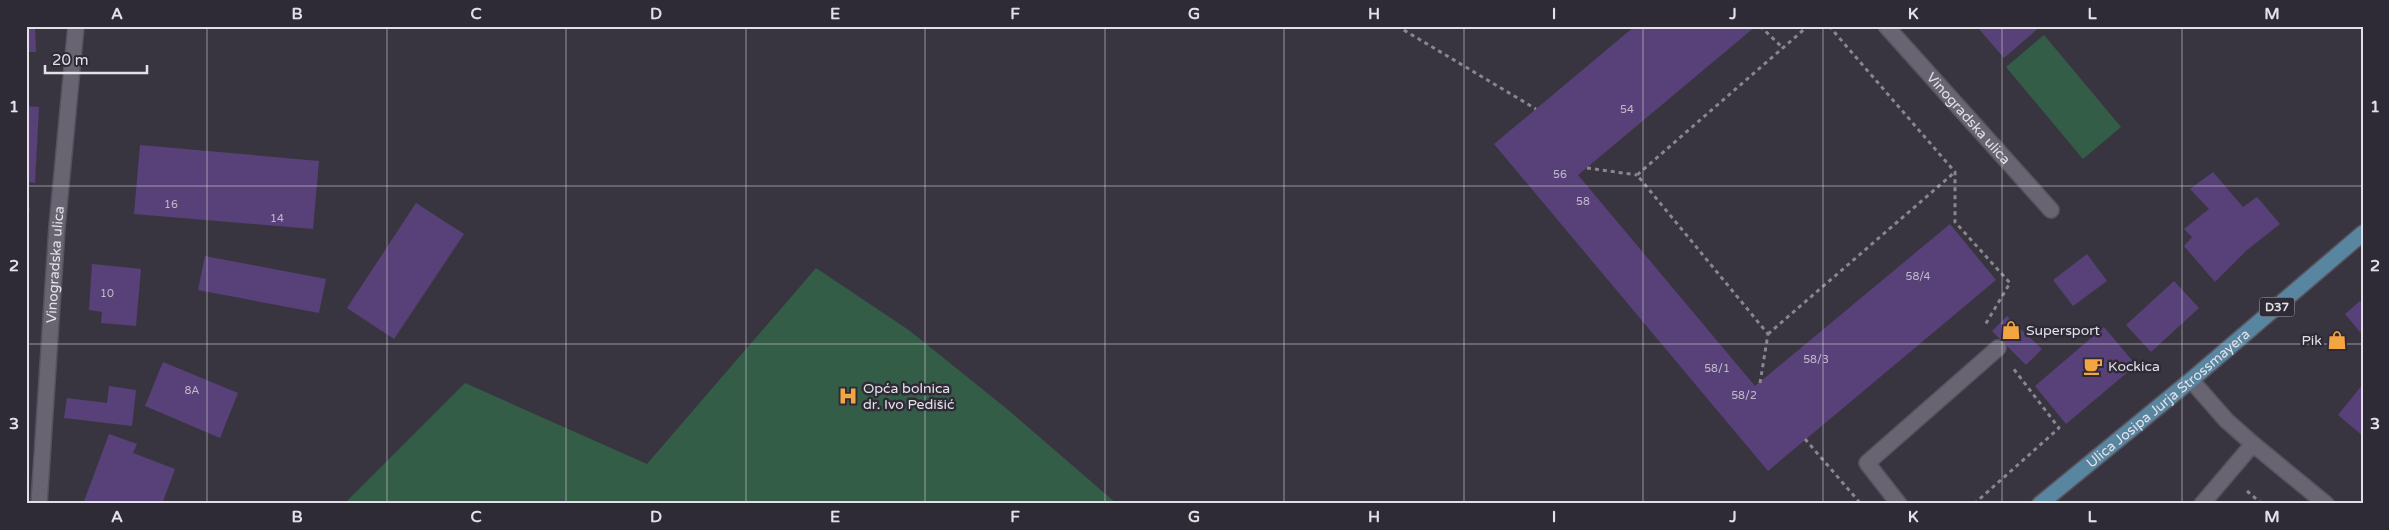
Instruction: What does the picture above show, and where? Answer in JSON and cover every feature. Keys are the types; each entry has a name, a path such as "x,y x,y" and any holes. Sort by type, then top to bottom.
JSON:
{"main road":[{"name":"Ulica Josipa Jurja Strossmayera","path":"2040,504 2191,380 2363,234"}],"street":[{"name":"Vinogradska ulica","path":"39,504 57,227 76,26"},
{"name":"Vinogradska ulica","path":"1886,26 2051,210"},
{"path":"1899,504 1867,463 1998,348"},
{"path":"2191,380 2226,420 2326,504"},
{"path":"2202,504 2253,444"}],"path":[{"path":"1397,26 1536,109"},
{"path":"1760,26 1783,48"},
{"path":"1637,175 1808,26"},
{"path":"1829,26 1955,172 1956,222 2010,283 1983,328 2059,428 1974,504"},
{"path":"1587,168 1637,175 1768,334"},
{"path":"1760,383 1768,334 1955,172"},
{"path":"1806,439 1861,504"},
{"path":"2246,491 2262,504"}],"green space":[{"path":"2044,35 2121,127 2083,159 2006,67"},
{"name":"Opća bolnica dr. Ivo Pedišić","path":"816,268 910,331 1007,409 1117,504 571,504 561,499 559,504 344,504 465,383 647,464"}],"building":[{"path":"26,26 35,26 36,52 26,52"},
{"path":"1635,26 1756,26 1578,175 1755,386 1950,224 1996,280 1768,471 1494,144"},
{"path":"1981,26 2041,26 2004,58 1979,29"},
{"path":"26,106 39,107 35,183 26,182"},
{"path":"140,145 319,161 313,229 134,214"},
{"path":"2213,172 2243,207 2257,197 2280,224 2247,250 2215,282 2184,246 2192,237 2184,229 2209,209 2190,189"},
{"path":"416,203 464,234 394,339 347,308"},
{"path":"26,207 30,208 27,224 26,224"},
{"path":"2087,254 2107,281 2073,306 2053,280"},
{"path":"205,256 326,279 319,313 198,290"},
{"path":"92,264 141,269 136,326 101,323 102,312 89,310"},
{"path":"2174,281 2199,308 2151,352 2126,325"},
{"path":"2360,301 2363,304 2363,329 2360,332 2345,314"},
{"path":"2007,316 2042,349 2026,365 1992,331"},
{"path":"2104,327 2136,365 2066,424 2035,386"},
{"path":"163,362 238,393 220,438 145,406"},
{"path":"2363,384 2363,436 2338,415"},
{"path":"109,386 136,390 132,426 64,418 67,398 107,403"},
{"path":"109,434 137,444 133,453 175,469 162,504 83,504"},
{"path":"561,499 571,504 559,504"}],"place":[{"name":"Supersport","path":"2011,330"},
{"name":"Pik","path":"2337,340"},
{"name":"Kockica","path":"2093,366"},
{"name":"Opća bolnica dr. Ivo Pedišić","path":"848,396"}]}
